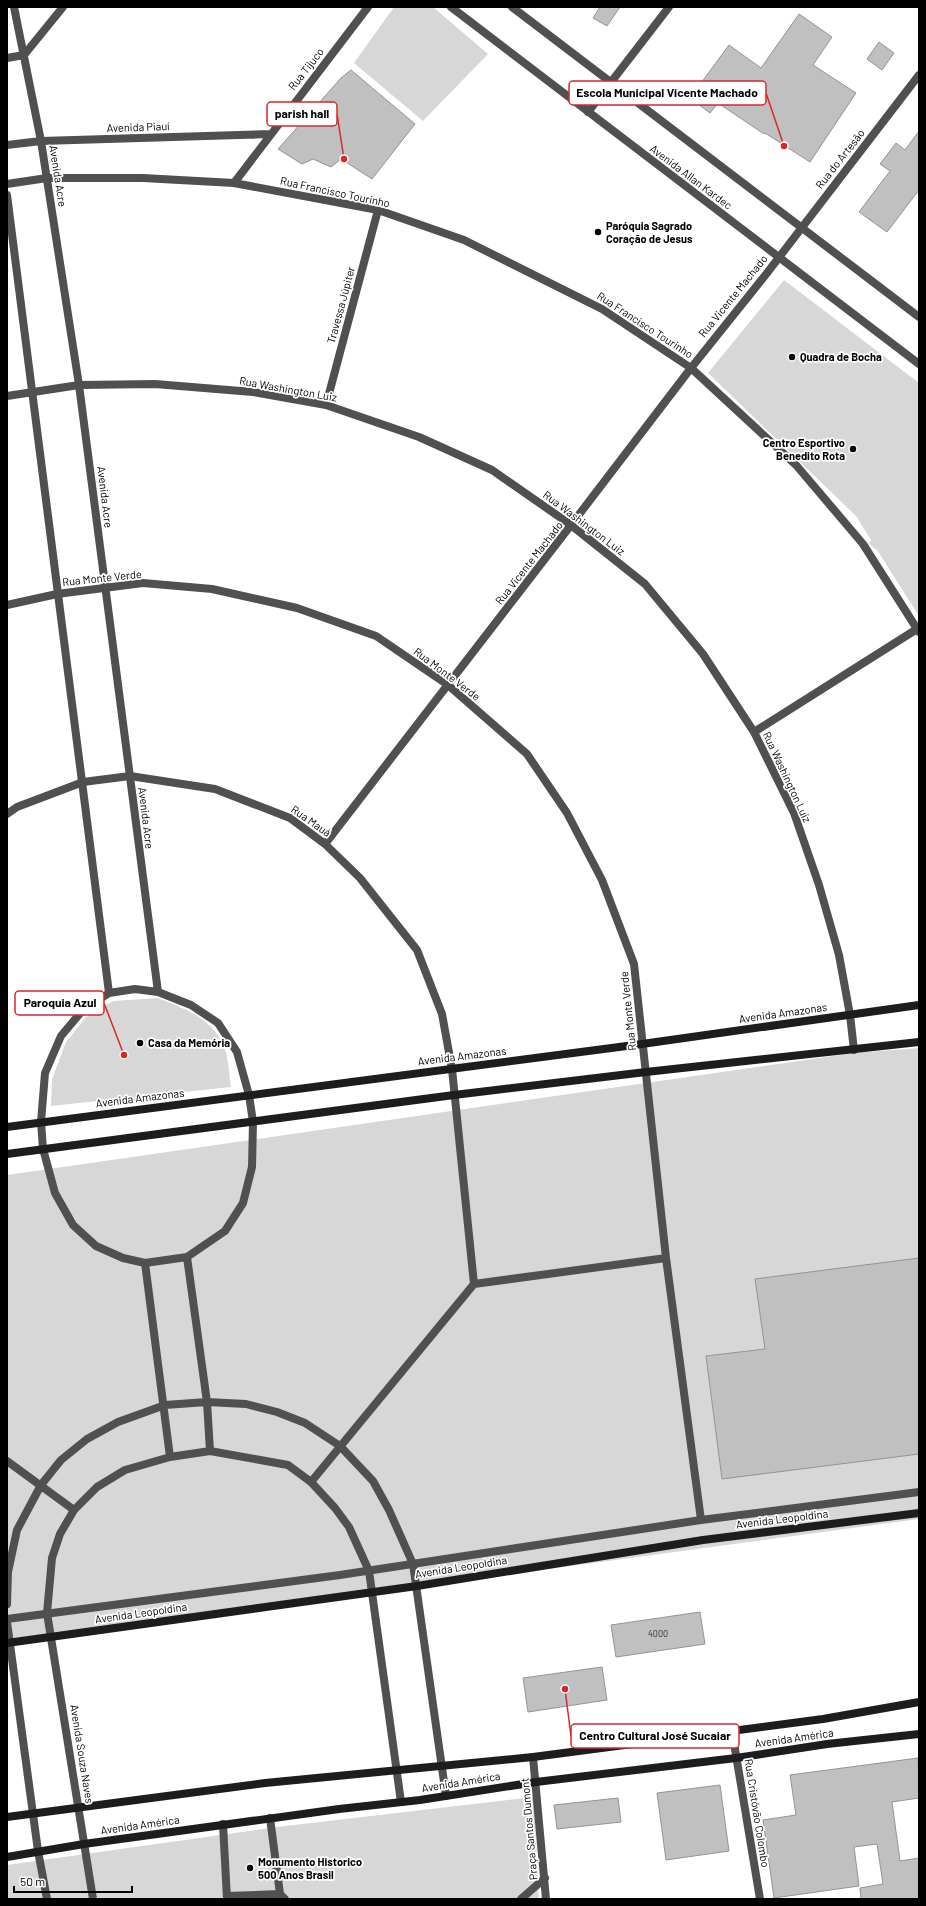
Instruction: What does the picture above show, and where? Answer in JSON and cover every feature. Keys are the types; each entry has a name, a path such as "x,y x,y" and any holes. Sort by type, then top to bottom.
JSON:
{"main road":[{"name":"Avenida Amazonas","path":"7,1127 642,1044 919,1005"},
{"path":"7,1154 454,1095 919,1042"},
{"name":"Avenida Leopoldina","path":"8,1643 372,1591 417,1586 703,1540 919,1513"},
{"name":"Avenida América","path":"7,1817 265,1783 533,1756 732,1731 823,1719 919,1702"},
{"name":"Avenida América","path":"7,1857 38,1851 223,1824 446,1796 536,1782 736,1758 827,1744 919,1734"}],"street":[{"name":"Avenida Acre","path":"14,7 41,141 79,385 158,992"},
{"path":"7,58 24,55 63,7"},
{"name":"Rua Tijuco","path":"234,183 368,7"},
{"name":"Avenida Allan Kardec","path":"451,7 919,364"},
{"path":"512,7 919,317"},
{"path":"588,112 669,7"},
{"name":"Rua do Artesão","path":"779,257 919,75"},
{"name":"Avenida Piauí","path":"7,145 41,141 270,134"},
{"path":"7,184 47,178 143,178 234,183"},
{"name":"Rua Francisco Tourinho","path":"234,183 378,210 464,240 595,305 690,368 796,465 863,544 918,630"},
{"path":"7,194 109,993"},
{"name":"Travessa Júpiter","path":"326,405 378,210"},
{"name":"Rua Vicente Machado","path":"325,844 572,525 690,368 779,257"},
{"name":"Rua Washington Luiz","path":"7,396 79,385 155,384 253,392 326,405 419,437 492,470 572,525 645,584 703,654 754,732 794,813 819,885 839,955 850,1015 854,1050"},
{"name":"Rua Monte Verde","path":"7,605 57,594 143,583 212,589 297,608 376,636 448,685 527,754 567,813 602,880 634,964 666,1258 701,1520"},
{"path":"754,732 918,630"},
{"name":"Rua Mauá","path":"7,814 17,807 83,782 130,776 215,789 290,818 325,844 360,878 417,950 442,1014 452,1069 474,1284"},
{"path":"135,989 158,992 191,1005 218,1023 237,1052 249,1095 253,1122 252,1167 243,1204 225,1231 187,1257 145,1263 123,1258 96,1246 73,1225 55,1193 43,1149 41,1122 45,1073 60,1036 82,1011 109,993 135,989"},
{"path":"187,1257 207,1402 210,1451"},
{"path":"311,1482 474,1284 666,1258"},
{"path":"145,1263 170,1457"},
{"path":"7,1604 8,1572 17,1530 40,1485 61,1460 87,1439 118,1422 164,1405 207,1402 246,1404 277,1412 305,1423 340,1446 373,1481 389,1510 414,1564 446,1796"},
{"name":"Avenida Souza Naves","path":"93,1899 47,1613 52,1558 60,1534 74,1510 97,1487 125,1470 170,1457 210,1451 288,1465 311,1482 349,1527 369,1571 401,1802"},
{"path":"7,1461 74,1510"},
{"path":"7,1619 369,1571 701,1520 919,1492"},
{"path":"7,1622 8,1643 38,1851 47,1899"},
{"name":"Rua Cristóvão Colombo","path":"732,1731 760,1899"},
{"name":"Praça Santos Dumont","path":"533,1756 546,1899"},
{"path":"223,1824 227,1898 282,1896 270,1818"},
{"path":"521,1899 545,1878"}],"shaded area":[{"path":"394,7 433,7 488,54 423,121 354,63"},
{"name":"Centro Esportivo Benedito Rota","path":"784,280 919,383 919,616 877,550 869,544 871,540 856,516 708,373"},
{"path":"158,998 199,1017 215,1032 226,1053 231,1087 51,1106 52,1079 66,1042 86,1017 113,1001"},
{"path":"919,1048 919,1519 7,1642 7,1175 854,1053"},
{"path":"534,1797 539,1899 7,1899 7,1865 277,1827"}],"building":[{"path":"600,7 620,7 607,26 593,18"},
{"path":"799,14 832,37 813,65 856,93 810,162 765,133 764,134 718,103 710,113 690,98 729,45 761,68"},
{"path":"879,42 894,53 882,70 867,59"},
{"path":"351,70 415,124 372,179 341,159 331,167 313,159 302,164 278,149 341,78"},
{"path":"919,131 919,190 887,232 859,212 890,171 880,164 896,143 905,150"},
{"path":"919,1258 919,1454 722,1479 706,1356 765,1349 755,1279"},
{"path":"700,1612 705,1644 616,1657 611,1625"},
{"path":"602,1667 607,1700 528,1712 523,1678"},
{"path":"918,1758 919,1798 892,1802 900,1861 919,1858 919,1899 861,1899 860,1888 883,1884 877,1844 854,1847 859,1886 774,1898 763,1820 796,1815 790,1775"},
{"path":"720,1785 729,1851 666,1860 657,1793"},
{"path":"618,1798 621,1822 557,1829 554,1805"}],"place":[{"name":"Escola Municipal Vicente Machado","path":"784,146"},
{"name":"parish hall","path":"344,159"},
{"name":"Paróquia Sagrado Coração de Jesus","path":"598,232"},
{"name":"Quadra de Bocha","path":"792,357"},
{"name":"Centro Esportivo Benedito Rota","path":"853,449"},
{"name":"Casa da Memória","path":"140,1043"},
{"name":"Paroquia Azul","path":"124,1055"},
{"name":"Centro Cultural José Sucaiar","path":"565,1689"},
{"name":"Monumento Historico 500 Anos Brasil","path":"250,1868"}]}
